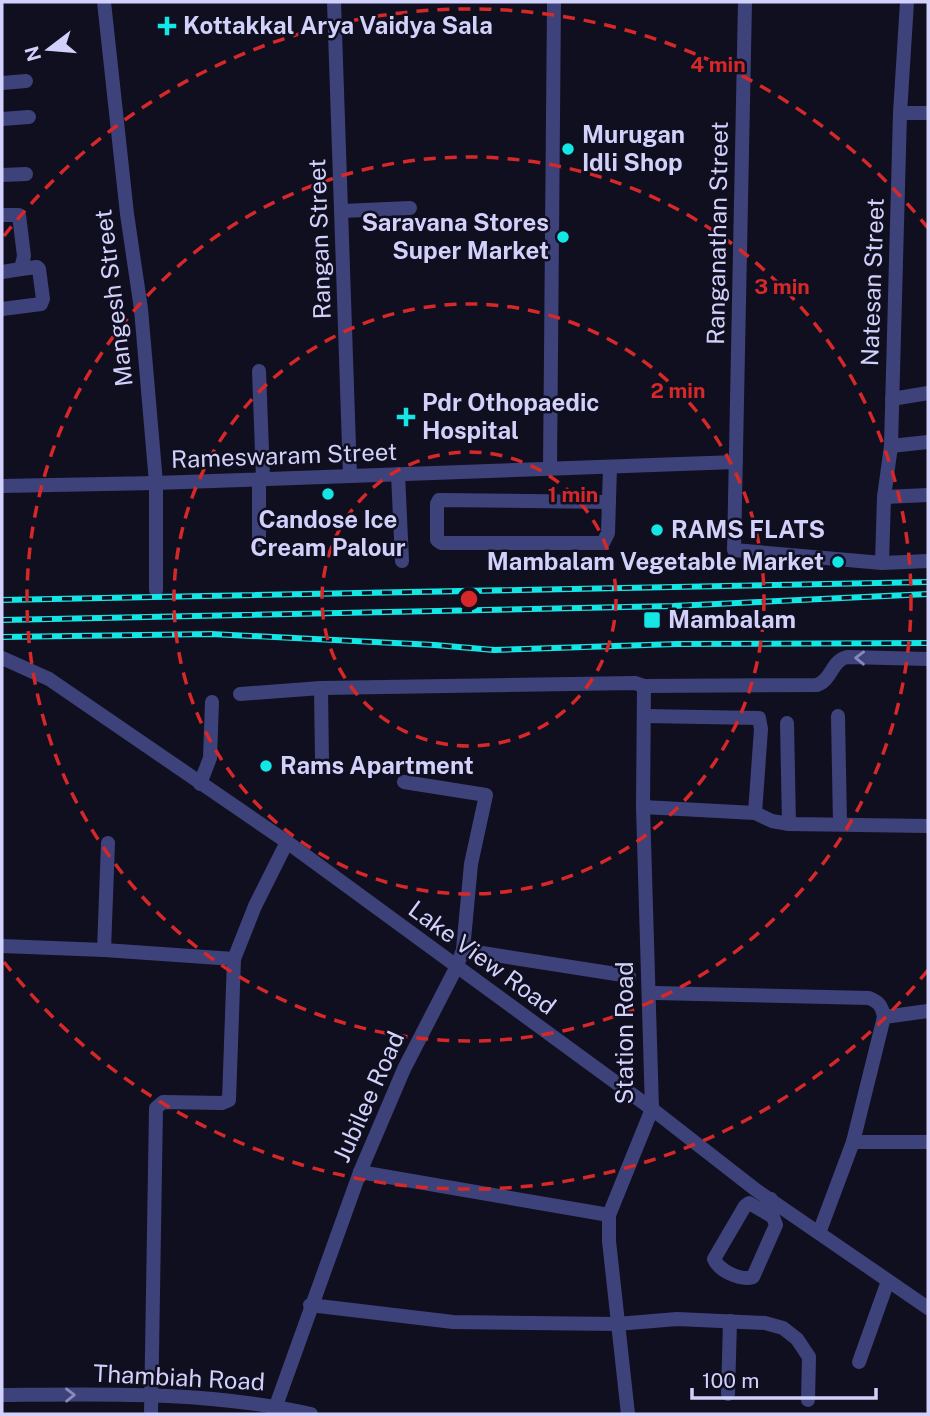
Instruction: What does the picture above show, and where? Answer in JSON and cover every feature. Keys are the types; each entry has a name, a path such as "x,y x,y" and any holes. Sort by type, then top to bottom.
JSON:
{"street":[{"name":"Mangesh Street","path":"104,2 127,214 141,309 156,483 156,590"},
{"name":"Rangan Street","path":"334,2 350,475"},
{"path":"550,469 554,2"},
{"name":"Ranganathan Street","path":"745,2 734,550 882,563"},
{"name":"Natesan Street","path":"882,563 884,497 891,446 900,113 906,2"},
{"path":"2,83 26,81"},
{"path":"900,113 928,113"},
{"path":"2,119 29,117"},
{"path":"2,174 26,174"},
{"path":"342,211 410,208"},
{"path":"2,215 19,215 24,257 21,269"},
{"path":"2,272 39,269 43,299 41,304 2,309"},
{"path":"259,371 260,540"},
{"path":"892,399 928,393"},
{"path":"891,446 928,442"},
{"name":"Rameswaram Street","path":"2,486 736,462"},
{"path":"609,502 439,500 436,504 437,540 441,543 603,543 608,533 609,502 610,467"},
{"path":"398,474 402,561"},
{"path":"884,497 928,495"},
{"path":"882,563 928,561"},
{"path":"240,694 321,688 635,683 644,686 817,685 827,679 836,662 847,657 928,659"},
{"name":"Lake View Road","path":"2,658 49,679 287,842 652,1109 753,1197 819,1233 928,1308"},
{"name":"Station Road","path":"628,1414 609,1241 609,1215 652,1109 643,807 644,686"},
{"path":"321,688 321,761"},
{"path":"200,784 210,758 212,702"},
{"path":"644,716 759,718 761,729 755,813"},
{"path":"838,716 841,824"},
{"path":"787,723 789,824"},
{"name":"Jubilee Road","path":"274,1410 360,1172 404,1069 463,950 471,864 486,795 404,782"},
{"path":"643,807 755,813 772,821 789,824 928,826"},
{"path":"151,1414 156,1108 159,1104 222,1103 229,1100 234,959 255,906 287,842"},
{"path":"104,950 108,843"},
{"path":"2,946 234,959"},
{"path":"463,950 629,976"},
{"path":"655,993 869,998 883,1008 884,1017 853,1142 819,1233"},
{"path":"884,1017 928,1011"},
{"path":"853,1142 928,1142"},
{"path":"360,1172 609,1215"},
{"path":"753,1197 714,1259 719,1267 746,1279 753,1277 776,1225 767,1205"},
{"path":"859,1362 888,1281"},
{"path":"310,1305 453,1322 617,1324 677,1319 765,1323 783,1328 797,1339 809,1357 808,1400"},
{"path":"728,1394 730,1321"},
{"name":"Thambiah Road","path":"2,1395 150,1394 311,1414"}],"railway":[{"path":"2,600 928,582"},
{"path":"2,620 673,606 928,594"},
{"path":"2,637 211,634 494,650 677,644 928,643"}],"place":[{"name":"Kottakkal Arya Vaidya Sala","path":"167,26"},
{"name":"Murugan Idli Shop","path":"568,149"},
{"name":"Saravana Stores Super Market","path":"563,237"},
{"name":"Pdr Othopaedic Hospital","path":"406,417"},
{"name":"Candose Ice Cream Palour","path":"328,494"},
{"name":"RAMS FLATS","path":"657,530"},
{"name":"Mambalam Vegetable Market","path":"838,562"},
{"name":"Mambalam","path":"652,620"},
{"name":"Rams Apartment","path":"266,766"}]}
